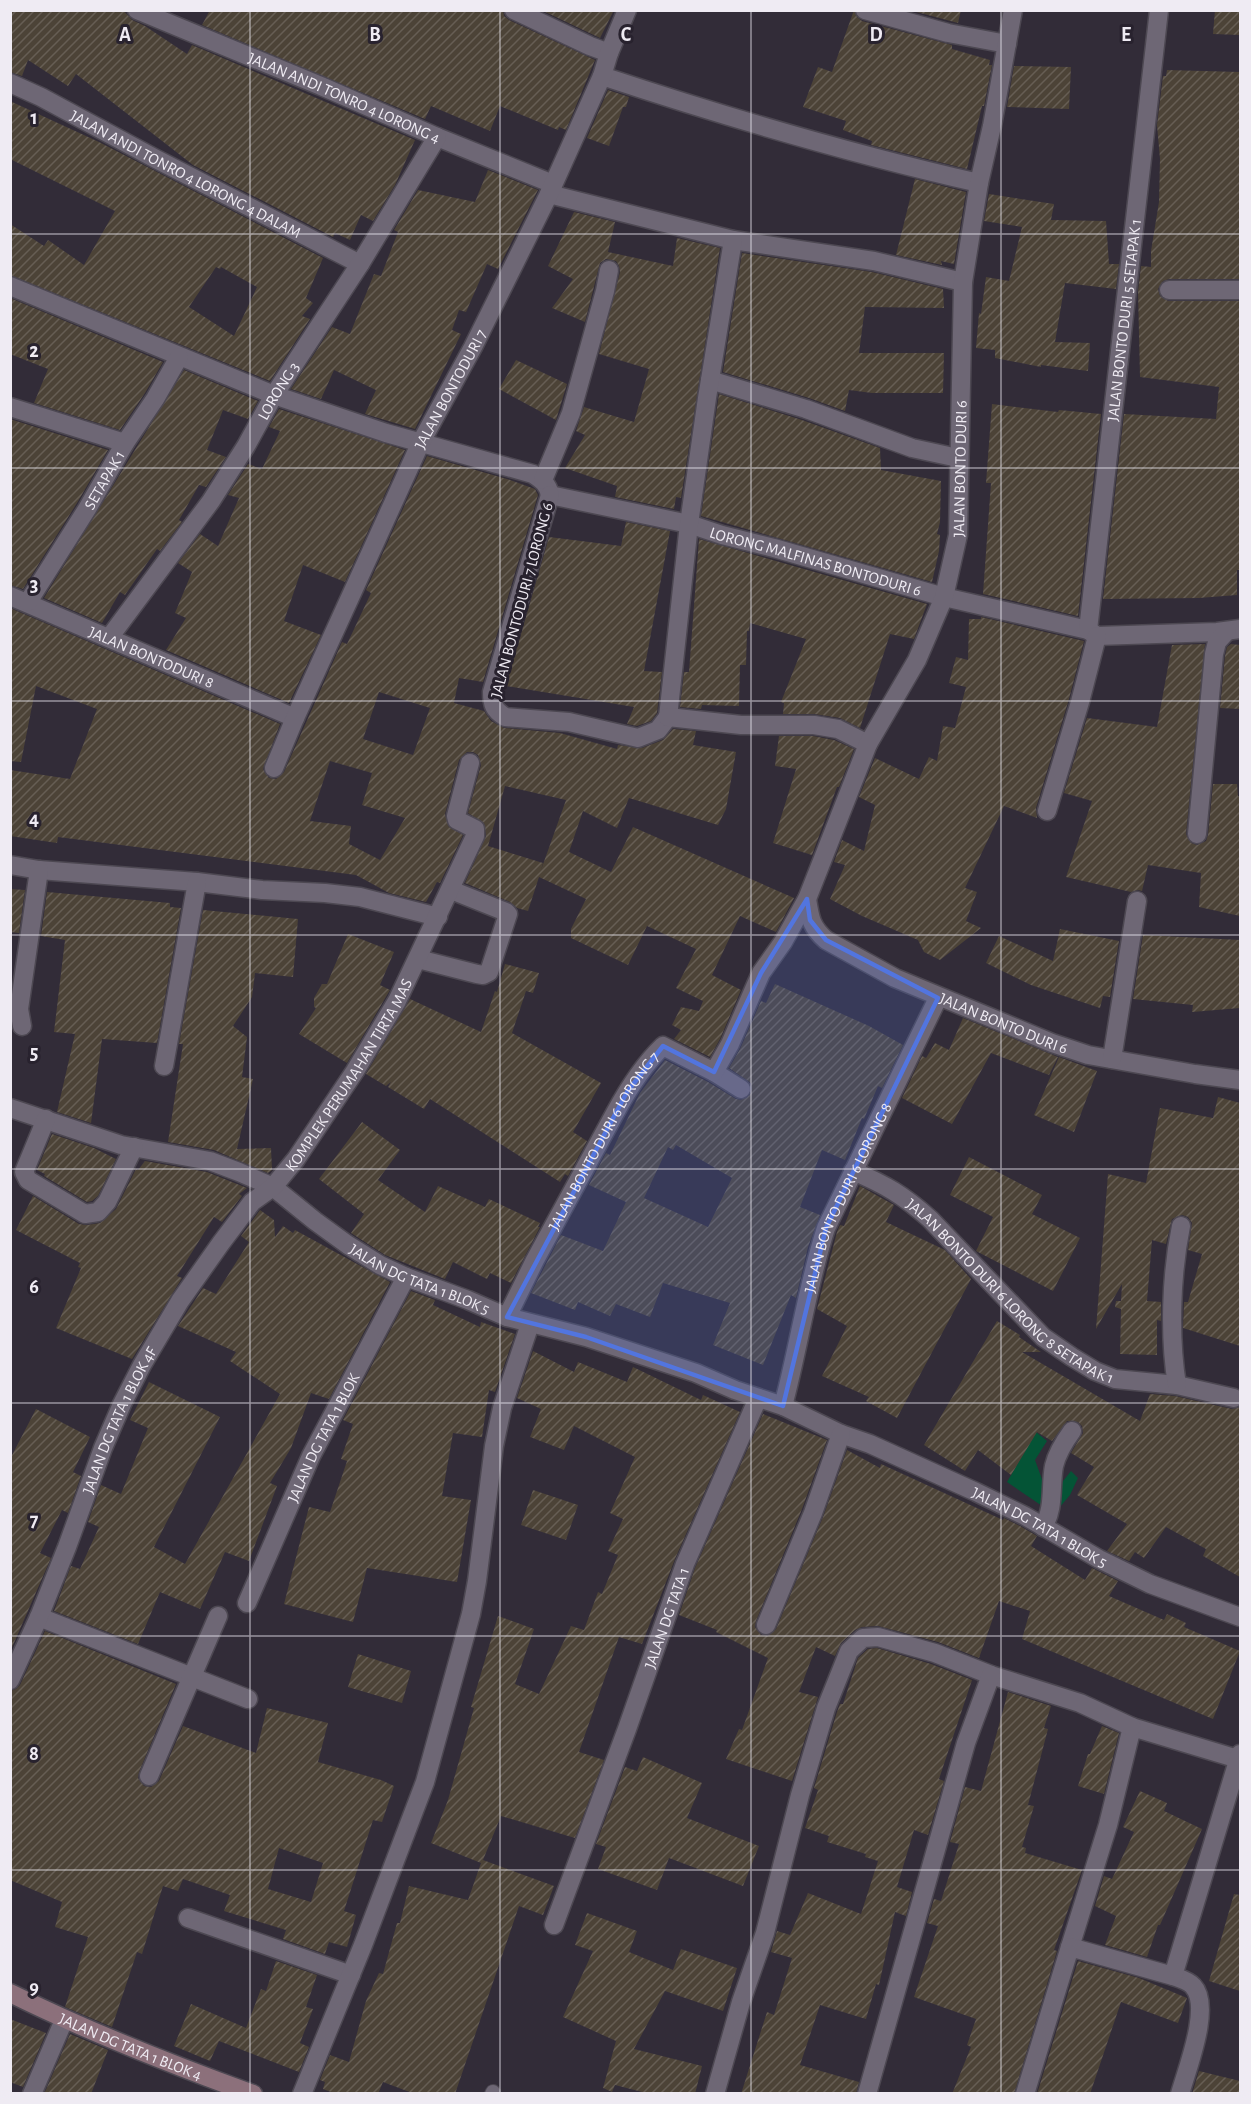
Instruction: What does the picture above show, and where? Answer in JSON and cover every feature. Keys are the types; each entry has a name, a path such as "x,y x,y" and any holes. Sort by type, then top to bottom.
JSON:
{"street":[{"name":"JALAN ANDI TONRO 4 LORONG 4","path":"136,10 321,86 551,189 733,240 874,261 963,282"},
{"path":"514,10 609,53"},
{"name":"JALAN BONTODURI 7","path":"274,768 421,442 473,347 551,189 602,76 627,10"},
{"path":"865,10 948,33 1007,44"},
{"name":"JALAN BONTO DURI 6","path":"714,1072 730,1044 761,974 783,942 807,899 868,744 917,660 944,597 958,535 963,282 979,183 1013,10"},
{"name":"JALAN BONTO DURI 5 SETAPAK 1","path":"1047,811 1080,702 1092,633 1159,10"},
{"path":"602,76 670,99 887,162 979,183"},
{"name":"JALAN ANDI TONRO 4 LORONG 4 DALAM","path":"10,83 41,97 360,264"},
{"name":"LORONG 3","path":"109,638 211,501 246,446 274,395 360,264 437,137"},
{"path":"733,240 689,524 668,717 741,725 814,725 838,729 868,744"},
{"name":"JALAN BONTODURI 7 LORONG 6","path":"609,270 571,413 547,488 492,692 492,703 496,712 505,717 569,722 638,738 658,730 668,717"},
{"name":"LORONG MALFINAS BONTODURI 6","path":"10,286 274,395 335,416 533,474 547,488 689,524 944,597 1092,633 1234,630"},
{"path":"1169,290 1240,290"},
{"name":"SETAPAK 1","path":"19,599 87,509 179,357"},
{"path":"710,380 912,447 958,458"},
{"path":"10,407 125,443"},
{"name":"JALAN BONTODURI 8","path":"19,599 295,718"},
{"path":"1197,834 1214,654 1217,642 1234,630"},
{"name":"KOMPLEK PERUMAHAN TIRTA MAS","path":"273,1187 308,1143 397,1001 451,890 476,831 457,820 456,816 470,763"},
{"path":"10,865 39,870 360,897 438,916"},
{"path":"22,1026 19,1009 39,870"},
{"path":"164,1066 197,882"},
{"name":"KOMPLEK PERUMAHAN TIRTA MAS","path":"418,959 477,974 483,975 489,972 508,914 451,890"},
{"name":"JALAN BONTO DURI 6","path":"807,899 810,920 817,932 826,940 894,978 938,998 1088,1055 1240,1080"},
{"path":"1112,1059 1137,900"},
{"name":"JALAN BONTO DURI 6 LORONG 8","path":"783,1406 795,1363 815,1262 826,1228 938,998"},
{"name":"JALAN BONTO DURI 6 LORONG 7","path":"507,1317 535,1260 615,1113 627,1092 655,1054 663,1046 714,1072"},
{"path":"714,1072 741,1089"},
{"name":"JALAN DG TATA 1 BLOK 5","path":"10,1108 76,1131 134,1147 210,1161 273,1187 348,1245 380,1265 406,1277 507,1317 586,1337 696,1373 735,1390 783,1406 841,1434 870,1444 976,1492 1150,1584 1240,1617"},
{"path":"46,1119 24,1172 27,1180 86,1214 98,1212 107,1202 134,1147"},
{"name":"JALAN BONTO DURI 6 LORONG 8 SETAPAK 1","path":"853,1171 887,1186 910,1201 1043,1337 1071,1357 1115,1379 1177,1385 1234,1398"},
{"name":"JALAN DG TATA 1 BLOK 4F","path":"10,1680 39,1617 103,1448 142,1365 180,1301 221,1243 252,1202 273,1187"},
{"path":"1177,1385 1173,1359 1173,1330 1175,1258 1181,1226"},
{"name":"JALAN DG TATA 1 BLOK","path":"247,1602 311,1456 406,1277"},
{"path":"302,2094 351,1975 428,1771 471,1614 494,1446 502,1408 530,1324"},
{"name":"JALAN DG TATA 1","path":"554,1925 685,1564 758,1398"},
{"path":"1043,1527 1051,1507 1054,1464 1060,1448 1072,1431"},
{"path":"766,1625 813,1513 841,1434"},
{"path":"149,1776 218,1616"},
{"path":"39,1617 248,1699"},
{"path":"715,2094 741,2002 765,1933 803,1784 826,1707 849,1651 863,1638 878,1637 935,1653 991,1675 1080,1703 1132,1727 1239,1756 1173,1976"},
{"path":"867,2094 966,1743 991,1675"},
{"path":"1025,2094 1108,1825 1132,1727"},
{"path":"188,1918 351,1975"},
{"path":"1070,1947 1173,1976 1192,1984 1197,1992 1201,2023 1180,2094"},
{"name":"JALAN DG TATA 1 BLOK 4","path":"10,1993 64,2020 157,2059 252,2094"},
{"path":"32,2094 64,2020"}],"highlighted area":[{"path":"807,899 810,920 826,940 938,998 826,1228 783,1406 586,1337 507,1317 627,1092 663,1046 714,1072 761,973"}],"green space":[{"path":"1036,1432 1047,1441 1035,1460 1047,1493 1059,1492 1063,1481 1071,1471 1078,1478 1070,1495 1054,1514 1007,1482"}],"building":[{"path":"10,10 123,10 132,20 187,54 192,45 415,140 395,185 373,221 361,215 350,240 335,233 333,237 193,165 76,74 68,86 28,60 22,76 10,72"},
{"path":"210,10 503,10 504,16 509,20 595,60 566,130 559,127 558,130 500,106 490,131 431,106 425,119 202,25"},
{"path":"541,10 614,10 600,38"},
{"path":"854,10 862,21 952,45 952,49 990,60 989,65 992,65 984,106 982,106 967,169 871,145 872,141 843,130 846,121 803,107 818,67 832,72"},
{"path":"909,10 961,10 958,23"},
{"path":"1215,10 1240,10 1240,35 1213,34"},
{"path":"1014,66 1071,67 1069,109 1007,107"},
{"path":"1167,70 1240,72 1240,279 1169,279 1163,281 1158,289 1160,296 1168,301 1240,301 1240,570 1237,570 1237,595 1199,598 1103,599 1124,414 1216,419 1219,387 1140,377 1138,291 1141,266 1151,267 1151,251 1159,202 1160,159 1157,125 1163,76 1166,76"},
{"path":"608,90 629,97 609,146 587,138"},
{"path":"10,101 99,142 323,258 306,298 313,303 302,316 310,319 270,381 10,275 10,224 44,246 48,240 84,265 115,211 10,159","holes":["216,267 220,269 221,267 257,287 234,336 189,307"]},
{"path":"488,170 538,190 498,269 487,264 466,312 459,310 452,330 461,334 415,429 365,414 376,390 334,370 321,399 291,389 332,327 350,334 374,274 381,276 398,232 394,230 418,190 475,202"},
{"path":"915,179 966,192 954,264 941,261 942,265 896,255"},
{"path":"989,194 1054,204 1051,220 1106,221 1109,264 1119,264 1116,289 1065,283 1055,342 1090,343 1088,371 1041,365 1041,367 995,358 995,350 976,348 979,313 981,314 986,277 1009,281 1022,227 984,221"},
{"path":"574,212 615,222 608,252 673,266 677,238 720,248 681,498 676,497 674,509 615,497 617,486 565,468 585,435 576,431 584,407 634,422 649,369 599,354 620,272 616,261 606,259 600,263 585,322 552,308 573,279 548,266"},
{"path":"742,253 872,272 943,289 944,308 865,307 859,353 944,353 943,393 872,393 849,390 845,411 723,372"},
{"path":"10,298 163,362 120,430 34,403 48,369 10,354"},
{"path":"516,360 567,384 556,420 499,389"},
{"path":"184,370 258,401 248,419 223,410 207,450 226,457 206,487 199,485 179,520 182,522 160,551 157,549 125,595 120,592 102,623 44,598"},
{"path":"719,394 880,448 881,470 941,481 940,522 937,534 940,535 939,551 932,582 701,516"},
{"path":"992,404 1058,412 1059,410 1101,414 1078,616 983,594 991,483 986,483"},
{"path":"279,409 405,450 345,582 303,565 284,621 321,635 289,703 166,650 186,618 175,613 192,572 178,563 200,534 218,546 239,498 228,495 248,464 262,469 280,431 269,427"},
{"path":"10,419 108,450 23,589 10,585"},
{"path":"427,456 535,489 538,495 483,682 459,678 454,703 484,711 491,721 504,728 560,733 617,749 618,745 642,748 663,740 673,729 696,731 693,745 736,752 726,809 718,825 629,798 617,828 583,811 569,852 611,872 633,827 794,898 776,932 740,916 712,975 741,990 710,1057 674,1039 681,1030 672,1025 681,1007 699,1011 703,1001 676,988 696,949 647,926 628,965 571,938 571,929 586,899 539,877 528,911 465,883 486,836 484,823 468,813 481,765 478,755 473,752 467,752 459,760 445,814 449,827 463,835 440,883 437,882 426,902 389,893 356,875 58,837 57,843 10,836 10,770 70,779 97,709 36,686 21,762 10,761 10,608 280,724 263,769 269,778 276,779 284,772 342,642 347,644 371,593 366,590","holes":["379,692 430,708 413,755 363,739","330,761 372,773 362,805 405,818 380,860 349,844 351,826 310,821","505,786 566,800 541,870 543,863 488,846"]},
{"path":"626,522 670,531 644,671 662,672 657,713 651,721 637,726 627,724 634,707 506,686 549,537 621,546"},
{"path":"699,539 927,604 914,639 890,634 860,728 840,718 814,714 783,714 784,703 781,702 806,639 750,623 749,631 747,631 746,665 740,665 739,706 702,705 701,709 680,707 684,672 689,672"},
{"path":"981,617 1084,641 1036,808 1037,818 1004,806 965,888 977,892 966,921 981,928 940,960 924,952 918,940 862,916 830,899 845,865 834,862 842,840 864,851 875,805 859,797 875,758 919,779 929,757 937,761 943,726 955,728 966,687 949,683 956,657 968,660 969,619 981,619"},
{"path":"1205,644 1186,834 1191,843 1197,845 1206,841 1213,784 1237,784 1240,797 1240,916 1199,907 1201,873 1148,865 1142,891 1131,892 1066,877 1092,801 1064,793 1087,718 1157,727 1172,645"},
{"path":"1231,644 1240,645 1240,709 1220,708 1225,656 1227,647"},
{"path":"779,736 813,736 834,740 854,749 839,787 837,787 812,855 773,843 796,769 775,766"},
{"path":"10,889 25,890 19,933 10,932"},
{"path":"47,892 170,903 170,907 181,908 157,1043 102,1039 91,1123 57,1112 75,1034 54,1032 65,940 41,936"},
{"path":"203,910 298,919 293,977 255,973 252,997 233,1026 247,1037 242,1077 253,1079 237,1149 271,1148 272,1170 268,1173 214,1150 168,1142 183,1044 179,1044"},
{"path":"1060,929 1119,941 1110,997 1103,996 1100,1008 1031,985 986,963 999,936 1053,961"},
{"path":"348,934 394,952 380,985 390,990 347,1063 299,1034 316,1008 314,998 322,984 327,984"},
{"path":"1143,935 1240,940 1240,1008 1192,1012 1193,1005 1133,999"},
{"path":"505,964 539,973 533,993 526,991 512,1033 601,1083 573,1132 587,1141 568,1176 565,1174 560,1182 430,1099 424,1109 388,1087 391,1082 386,1086 366,1074 410,999 481,1032"},
{"path":"775,984 869,1026 903,1045 882,1088 878,1086 845,1160 822,1150 800,1207 820,1215 808,1247 796,1298 791,1295 763,1365 713,1345 730,1303 663,1283 650,1317 616,1304 610,1316 578,1302 575,1310 531,1293 561,1235 603,1251 626,1202 589,1185 606,1153 610,1155 640,1093 665,1060 736,1099 741,1100 750,1095 751,1083 729,1068 761,1001 766,1003","holes":["676,1145 732,1178 708,1227 644,1198 668,1147 673,1150"]},
{"path":"963,1018 1058,1057 1049,1075 991,1053 952,1124 902,1098 922,1056 926,1058 935,1043 949,1050"},
{"path":"1059,1057 1097,1071 1074,1132 1034,1115"},
{"path":"1218,1097 1240,1103 1240,1346 1183,1328 1184,1302 1188,1302 1202,1254 1188,1250 1192,1223 1188,1217 1182,1215 1172,1219 1166,1244 1152,1240 1147,1301 1161,1302 1161,1321 1157,1320 1157,1355 1120,1354 1121,1309 1115,1307 1116,1301 1121,1301 1122,1284 1096,1329 1108,1174 1146,1183 1160,1108 1213,1118"},
{"path":"362,1122 400,1150 378,1180 425,1212 438,1186 485,1207 489,1199 540,1223 511,1283 490,1273 487,1279 453,1262 445,1279 385,1255 351,1233 364,1214 319,1179"},
{"path":"52,1134 94,1148 116,1159 98,1196 92,1201 87,1202 37,1170"},
{"path":"969,1157 1042,1195 1032,1214 1080,1238 1053,1291 976,1251 993,1217 950,1195"},
{"path":"145,1161 207,1172 247,1188 239,1194 242,1196 222,1222 214,1217 177,1276 182,1278 132,1359 56,1328 81,1268 78,1267 80,1263 16,1230 33,1196 79,1224 100,1223 116,1209 136,1169 138,1170"},
{"path":"860,1186 894,1205 886,1222 945,1250 971,1279 897,1418 866,1401 869,1397 822,1376 847,1326 817,1309 837,1232 840,1225 844,1226"},
{"path":"260,1210 274,1220 275,1237 283,1226 293,1233 295,1230 390,1282 329,1399 311,1393 291,1448 270,1483 277,1486 249,1561 225,1552 200,1609 160,1592 138,1644 54,1611 71,1566 80,1569 99,1527 88,1522 101,1485 121,1494 148,1428 130,1420 149,1382 220,1417 154,1547 185,1564 280,1394 230,1361 236,1352 178,1326 203,1288 216,1294 249,1242 241,1236"},
{"path":"411,1291 435,1300 433,1305 480,1327 481,1322 515,1334 495,1392 489,1390 482,1437 453,1433 442,1496 471,1500 457,1582 367,1568 353,1622 284,1604 309,1507 330,1512 347,1461 341,1459 353,1424 343,1420"},
{"path":"997,1321 1020,1335 1019,1337 1041,1352 1022,1352 1140,1421 1150,1394 1175,1396 1232,1409 1240,1407 1240,1577 1203,1556 1206,1549 1166,1527 1144,1558 1135,1552 1129,1561 1107,1551 1127,1524 1077,1495 1094,1467 1071,1453 1083,1433 1082,1426 1078,1422 1067,1421 1052,1441 1037,1432 1011,1475 978,1450 965,1471 924,1445"},
{"path":"533,1351 574,1372 578,1362 627,1382 633,1367 701,1400 703,1395 740,1412 675,1559 642,1644 619,1637 579,1752 604,1760 575,1838 501,1816 483,1860 554,1886 543,1915 519,1906 455,2094 415,2094 383,2082 378,2094 336,2094 323,2089 325,2082 320,2080 330,2055 349,2062 366,2001 379,1973 383,1974 397,1923 400,1923 409,1886 468,1900 481,1863 431,1843 448,1800 474,1708 471,1707 498,1616 534,1629 515,1684 539,1694 571,1626 584,1630 598,1592 602,1594 618,1555 608,1551 623,1519 610,1513 635,1457 574,1426 564,1450 530,1437 541,1409 517,1398"},
{"path":"36,1409 90,1437 73,1472 81,1476 68,1513 62,1510 40,1553 51,1558 10,1652 10,1459"},
{"path":"763,1414 827,1440 802,1509 756,1621 755,1627 761,1635 768,1636 776,1629 823,1517 847,1450 880,1468 881,1464 1020,1526 1037,1536 1031,1546 1085,1580 1092,1568 1118,1581 1109,1596 1164,1620 1167,1614 1186,1623 1184,1627 1240,1651 1213,1719 1022,1639 1030,1611 999,1601 979,1658 938,1642 878,1626 855,1630 841,1643 835,1656 816,1647 799,1692 818,1697 792,1781 726,1759 739,1729 742,1730 768,1658 716,1632 717,1630 679,1615 695,1568"},
{"path":"533,1490 578,1505 566,1540 521,1525"},
{"path":"45,1631 176,1684 139,1772 138,1778 144,1786 151,1787 159,1781 183,1726 256,1753 267,1708 328,1723 318,1762 381,1780 394,1786 382,1822 373,1820 344,1911 356,1915 347,1947 329,1942 325,1954 283,1939 286,1930 224,1911 230,1895 183,1879 178,1891 163,1886 142,1954 137,1952 112,2027 65,2007 88,1937 55,1927 62,1902 10,1880 10,1691 20,1685","holes":["279,1848 323,1863 311,1902 268,1889"]},
{"path":"877,1648 931,1664 972,1680 939,1779 944,1781 928,1835 914,1830 897,1887 912,1892 906,1916 895,1912 879,1985 876,1984 866,2019 820,2005 800,2065 859,2082 856,2094 741,2094 767,2012 774,2015 792,1958 771,1952 777,1931 790,1935 808,1893 861,1914 878,1861 865,1857 866,1854 827,1842 829,1836 805,1828 818,1790 814,1788 837,1712 840,1704 843,1704 858,1658 868,1649"},
{"path":"358,1654 411,1671 402,1703 348,1687"},
{"path":"1008,1692 1051,1706 1044,1728 1048,1729 1028,1805 1034,1806 1022,1847 1026,1848 1025,1853 1082,1870 1054,1950 1057,1951 1014,2094 952,2094 971,2047 967,2045 976,2019 914,1997 938,1926 927,1923 934,1899 941,1901 959,1844 950,1842 965,1787 981,1791"},
{"path":"1102,1726 1119,1733 1104,1794 1078,1786 1088,1754"},
{"path":"643,1757 702,1783 687,1818 759,1846 743,1886 669,1858 657,1890 598,1869 606,1847 596,1844 625,1767 637,1771"},
{"path":"1140,1791 1167,1803 1164,1811 1202,1829 1160,1925 1158,1925 1147,1957 1105,1945 1116,1916 1095,1906 1104,1876 1112,1879 1134,1832 1123,1827"},
{"path":"1234,1894 1240,1895 1240,1991 1209,1981"},
{"path":"587,1913 637,1931 629,1952 673,1970 681,1949 737,1968 723,2011 665,1991 634,2049 702,2066 695,2094 650,2094 615,2085 612,2092 603,2088 616,2041 563,2017 593,1951 575,1945"},
{"path":"276,1961 317,1975 306,2007 313,2009 300,2043 309,2047 299,2072 219,2041 210,2061 174,2046 191,2004 246,2028 261,1989 266,1991"},
{"path":"1078,1961 1139,1978 1187,1998 1178,2023 1121,2002 1090,2094 1037,2094"},
{"path":"10,2019 46,2033 23,2087 10,2082"},
{"path":"70,2034 108,2050 91,2094 44,2094"},
{"path":"1199,2071 1240,2081 1240,2094 1192,2094"}]}
